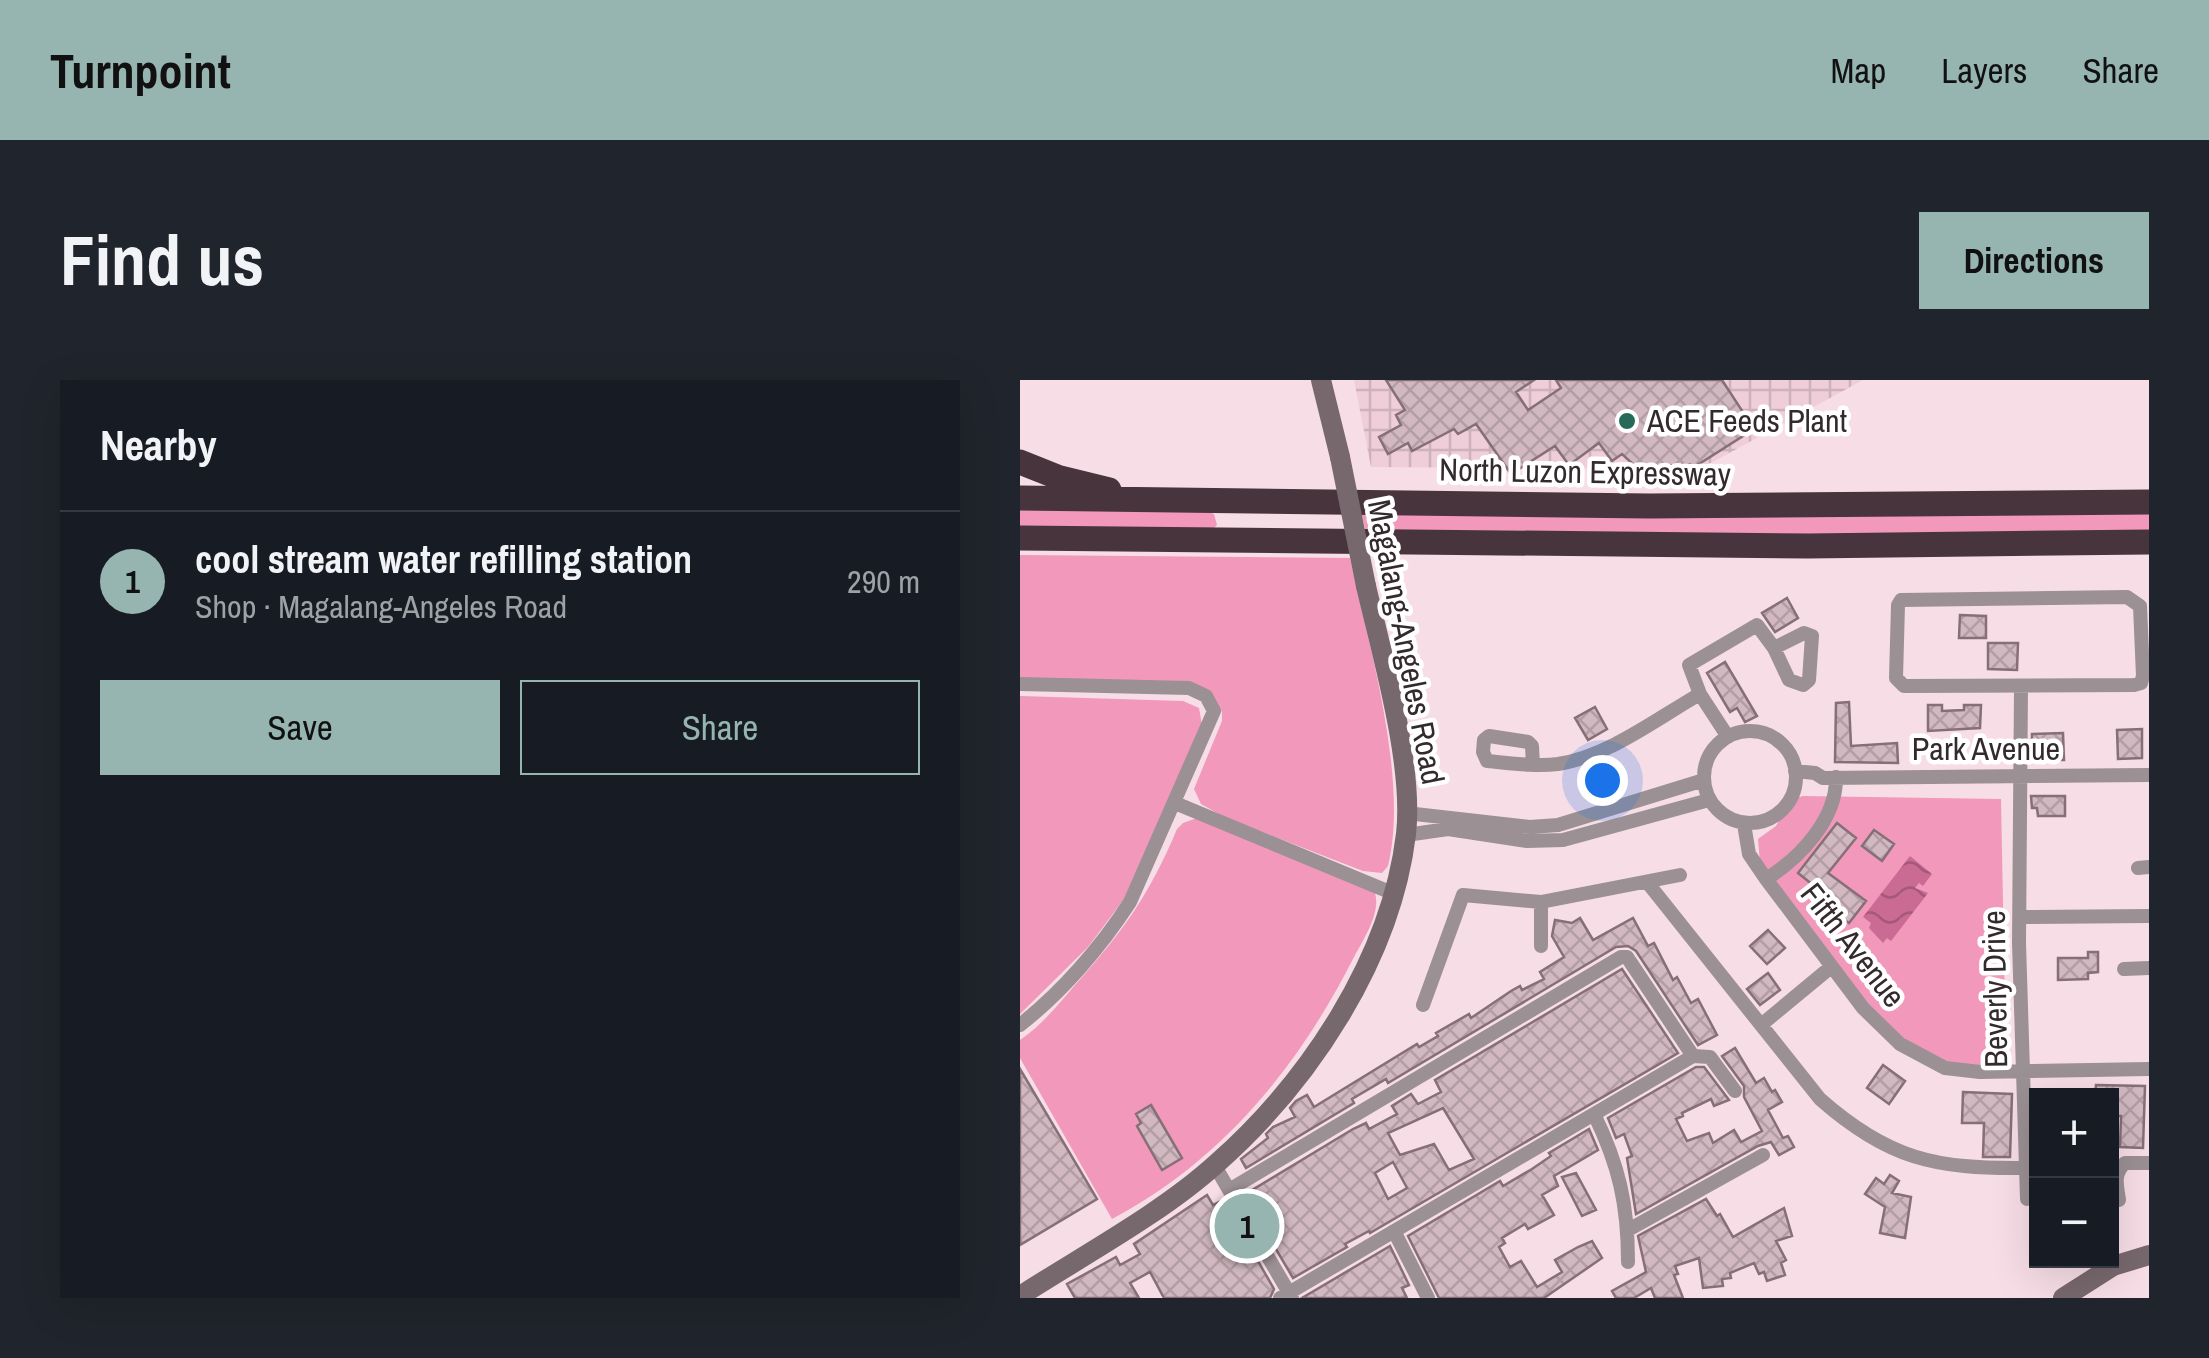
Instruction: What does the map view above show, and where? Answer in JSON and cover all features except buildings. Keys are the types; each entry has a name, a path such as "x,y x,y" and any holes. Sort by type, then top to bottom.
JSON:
{"highway":[{"path":"1020,462 1060,478 1158,502"},
{"name":"North Luzon Expressway","path":"1020,498 1649,506 2149,502"},
{"path":"1027,540 1808,546 2149,542"}],"main road":[{"name":"Magalang-Angeles Road","path":"1020,1296 1215,1166 1290,1086 1327,1039 1356,990 1392,893 1406,834 1405,780 1322,380"},
{"path":"2063,1298 2114,1266 2149,1255"}],"street":[{"path":"2127,597 2140,606 2140,683 2021,687 1900,684 1896,678 1901,600 2127,597"},
{"path":"1728,737 1700,694 1689,669 1691,662 1757,625 1774,648"},
{"path":"1020,684 1188,688 1206,696 1214,711 1143,878 1113,928 1052,996 1020,1025"},
{"name":"Beverly Drive","path":"2021,687 2020,917 2026,1199"},
{"path":"1533,765 1584,758 1700,694"},
{"path":"1755,732 1768,735 1788,752 1795,778 1786,806 1775,816 1750,823 1719,812 1709,800 1704,780 1710,755 1728,737 1755,732"},
{"name":"Park Avenue","path":"1795,778 1815,773 1830,777 2149,775"},
{"path":"1766,878 1789,865 1823,823 1836,790 1830,777"},
{"path":"1622,816 1704,780"},
{"path":"1406,834 1448,829 1527,840 1622,816 1709,800"},
{"path":"1175,803 1392,893"},
{"path":"1406,812 1560,833"},
{"name":"Fifth Avenue","path":"1750,823 1758,864 1831,967 1888,1034 1928,1060 1945,1068 1980,1072 2149,1069"},
{"path":"1423,1005 1463,895 1540,902 1680,876"},
{"path":"1648,882 1820,1098 1852,1127 1883,1145 1925,1161 1974,1168 2024,1168"},
{"path":"1540,902 1540,946"},
{"path":"2020,917 2149,916"},
{"path":"1229,1190 1621,957 1627,958 1693,1056"},
{"path":"1762,1025 1831,967"},
{"path":"2124,969 2149,968"},
{"path":"1215,1166 1287,1296 1693,1056 1710,1057 1735,1091"},
{"path":"1594,1114 1613,1154 1622,1186 1628,1262"},
{"path":"1628,1230 1764,1155"},
{"path":"2116,1178 2125,1163 2149,1163"},
{"path":"1394,1231 1428,1298"}],"shaded area":[{"name":"ACE Feeds Plant","path":"1354,380 1863,380 1700,469 1371,467"},
{"path":"1020,506 1207,511 1214,514 1217,525 1211,531 1020,529"},
{"path":"2149,509 2149,535 1367,536 1361,512"},
{"path":"1020,555 1350,558 1390,754 1393,832 1388,866 1382,873 1363,871 1226,818 1201,804 1194,789 1222,721 1222,712 1208,692 1020,679"},
{"path":"1020,696 1183,701 1199,708 1202,725 1124,899 1088,947 1020,1014"},
{"path":"1791,799 2001,799 2006,1061 1997,1067 1937,1061 1882,1026 1760,862 1758,839 1776,826"},
{"path":"1194,819 1204,819 1375,893 1376,909 1366,935 1308,1036 1254,1107 1188,1169 1112,1219 1020,1058 1020,1040 1049,1014 1107,948 1134,912 1177,829"}],"water":[{"path":"1910,856 1932,874 1923,886 1919,883 1915,888 1928,893 1891,941 1887,938 1883,943 1863,917"}],"place":[{"name":"ACE Feeds Plant","path":"1627,421"},
{"name":"cool stream water refilling station","path":"1247,1226"}]}
